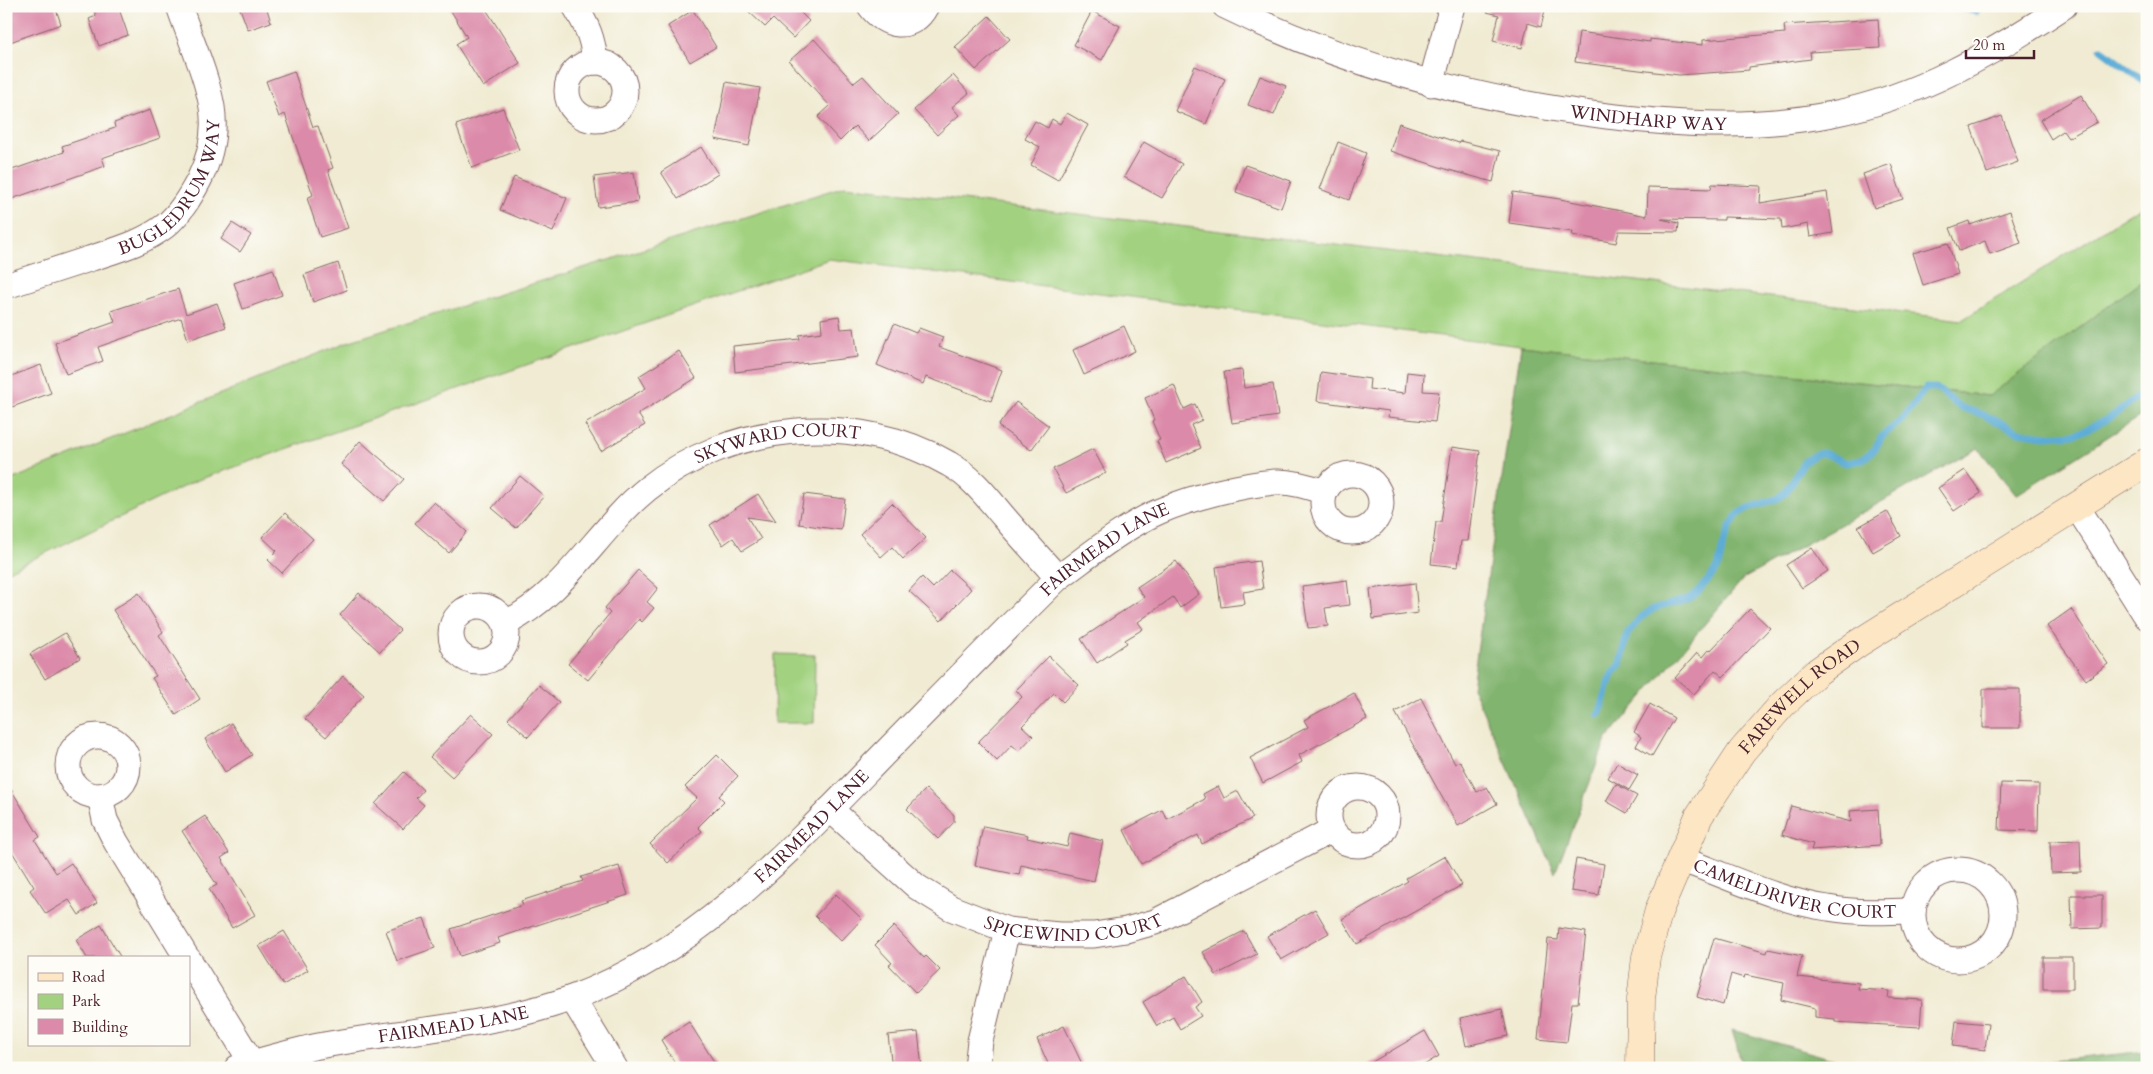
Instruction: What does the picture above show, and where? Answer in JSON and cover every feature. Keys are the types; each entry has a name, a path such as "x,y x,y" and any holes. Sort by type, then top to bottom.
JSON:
{"street":[{"name":"BUGLEDRUM WAY","path":"6,286 126,247 149,237 182,210 194,191 211,150 212,107 178,6"},
{"path":"575,6 587,26 593,42 595,62"},
{"path":"870,6 878,17 889,23 901,24 913,21 922,13 926,6"},
{"name":"WINDHARP WAY","path":"1225,6 1308,43 1384,70 1431,84 1572,112 1635,120 1709,125 1773,122 1833,114 1885,100 1933,82 1983,58 2064,6"},
{"path":"1431,84 1452,6"},
{"name":"SKYWARD COURT","path":"506,623 522,615 548,595 622,512 668,474 698,457 733,444 766,435 799,430 830,430 865,434 898,441 949,464 968,477 1058,578"},
{"name":"FAREWELL ROAD","path":"1640,1068 1641,999 1646,957 1659,910 1699,816 1742,751 1782,704 1817,672 1857,644 2147,462"},
{"name":"FAIRMEAD LANE","path":"248,1066 310,1048 513,1016 572,998 626,974 702,927 746,888 830,809 1058,578 1124,531 1160,511 1195,499 1237,489 1276,482 1305,485 1324,492"},
{"path":"2077,507 2147,617"},
{"path":"100,796 105,820 116,842 186,956"},
{"name":"SPICEWIND COURT","path":"830,809 917,888 951,908 1007,930 1059,935 1094,935 1126,930 1155,922 1332,830"},
{"name":"CAMELDRIVER COURT","path":"1680,859 1782,896 1827,908 1872,912 1912,912"},
{"path":"977,1068 980,1041 1007,930"},
{"path":"190,963 248,1066"},
{"path":"572,998 615,1068"}],"green space":[{"path":"845,186 1962,320 2147,203 2147,277 1990,396 1521,346 829,259 195,481 6,572 6,482 347,342"},
{"path":"2147,277 2147,412 2016,495 1978,448 1743,579 1606,740 1555,873 1472,687 1521,346 1989,396"},
{"path":"775,654 815,655 814,723 774,723"},
{"path":"1732,1030 1864,1068 1743,1068"},
{"path":"2147,1051 2147,1068 1988,1068"}],"building":[{"path":"19,6 55,6 61,24 10,42 6,31 6,11"},
{"path":"93,6 118,6 128,35 99,46 89,19 96,16"},
{"path":"239,6 266,6 271,22 248,30"},
{"path":"448,6 484,6 520,63 483,87 456,44 467,37"},
{"path":"743,6 794,6 809,21 793,38 773,19 765,27"},
{"path":"1488,6 1532,6 1545,10 1541,27 1528,23 1522,48 1493,41 1499,15 1487,12"},
{"path":"693,10 716,47 690,62 668,26"},
{"path":"1092,11 1120,26 1102,60 1074,45"},
{"path":"989,16 1010,39 976,70 955,47"},
{"path":"1878,19 1880,48 1810,52 1811,59 1749,67 1749,70 1679,75 1575,62 1579,32 1650,42 1650,39 1703,45 1703,40 1785,33 1784,25"},
{"path":"814,39 854,83 863,76 898,114 869,141 855,126 840,141 818,117 830,106 789,61"},
{"path":"1195,66 1225,79 1206,124 1175,111"},
{"path":"294,71 313,127 318,126 333,168 328,170 348,228 320,237 307,198 313,195 285,114 279,117 266,81"},
{"path":"953,75 969,93 952,107 959,115 937,135 914,110"},
{"path":"1260,76 1286,86 1274,115 1248,105"},
{"path":"726,82 760,88 749,146 715,139"},
{"path":"2081,95 2097,122 2068,138 2063,131 2051,139 2040,120"},
{"path":"503,108 519,150 472,168 456,125"},
{"path":"150,110 160,138 102,158 105,166 6,201 6,172 64,152 62,146 115,128 114,123"},
{"path":"1067,113 1088,125 1058,180 1031,165 1040,147 1025,139 1035,121 1048,128 1052,119 1060,124"},
{"path":"2002,116 2018,162 1987,173 1971,127"},
{"path":"1399,123 1459,143 1460,141 1500,151 1493,182 1390,151"},
{"path":"1144,142 1182,164 1162,198 1124,177"},
{"path":"1338,142 1366,153 1349,200 1320,189"},
{"path":"701,147 718,174 678,199 661,172"},
{"path":"1891,164 1903,199 1874,208 1863,174"},
{"path":"1245,165 1291,181 1281,208 1236,192"},
{"path":"634,172 638,202 598,207 594,177"},
{"path":"514,177 567,198 553,232 500,210"},
{"path":"1712,184 1761,186 1760,203 1827,192 1833,233 1810,237 1808,224 1782,229 1781,219 1724,217 1724,220 1661,219 1679,223 1678,232 1619,231 1616,243 1572,235 1573,232 1509,223 1513,192 1647,216 1648,187 1711,189"},
{"path":"2010,211 2021,243 1990,254 1985,241 1959,251 1950,228 1969,221 1970,225"},
{"path":"232,223 251,235 240,252 221,239"},
{"path":"1948,243 1958,274 1923,285 1913,253"},
{"path":"338,263 347,290 313,302 304,275"},
{"path":"273,269 282,295 243,309 234,283"},
{"path":"178,289 186,314 217,303 226,327 188,340 181,318 98,347 103,361 66,374 55,343 115,322 111,311"},
{"path":"839,316 841,329 854,328 858,357 735,372 733,346 800,339 799,335 822,332 821,319"},
{"path":"894,324 916,333 919,328 943,337 939,347 1002,370 991,401 926,377 923,384 877,365"},
{"path":"1124,326 1135,351 1084,375 1073,350"},
{"path":"679,351 696,378 638,414 645,425 601,451 585,424 646,388 639,376"},
{"path":"41,365 51,393 12,407 6,391 6,378"},
{"path":"1242,370 1244,388 1273,384 1278,416 1232,423 1224,372"},
{"path":"1321,372 1370,379 1369,389 1405,393 1407,372 1424,374 1423,391 1439,392 1435,422 1388,417 1389,411 1317,401"},
{"path":"1174,385 1184,409 1195,404 1202,420 1191,425 1201,448 1166,463 1157,441 1160,440 1152,421 1154,420 1145,398"},
{"path":"1016,402 1049,426 1031,450 998,426"},
{"path":"360,441 404,479 384,501 341,464"},
{"path":"1452,447 1480,451 1468,541 1461,541 1458,567 1431,564 1436,522 1441,522"},
{"path":"1093,449 1106,473 1066,493 1053,469"},
{"path":"1965,470 1981,493 1954,511 1938,488"},
{"path":"520,476 544,496 516,528 492,508"},
{"path":"758,494 776,521 747,517 761,539 742,551 733,538 723,545 710,525"},
{"path":"804,494 845,499 841,530 799,524"},
{"path":"434,502 467,532 449,553 415,523"},
{"path":"892,503 926,538 903,559 892,547 881,557 860,534"},
{"path":"1887,511 1901,536 1873,552 1858,527"},
{"path":"285,513 313,539 282,573 268,560 277,551 262,537"},
{"path":"1812,548 1828,571 1802,588 1786,565"},
{"path":"1176,561 1199,594 1180,608 1173,597 1138,622 1143,629 1125,640 1127,643 1097,663 1081,639 1144,597 1137,587"},
{"path":"1259,561 1263,589 1243,592 1245,604 1221,607 1216,567"},
{"path":"638,570 658,588 647,602 654,608 642,622 639,619 588,680 568,664 610,613 605,608"},
{"path":"950,570 971,589 941,621 909,591 922,577 933,588"},
{"path":"1347,580 1350,605 1325,608 1328,626 1308,628 1302,586"},
{"path":"1415,583 1418,613 1373,619 1370,589"},
{"path":"139,593 163,632 159,635 200,699 176,715 152,678 156,676 113,610"},
{"path":"359,593 400,630 380,652 340,615"},
{"path":"1750,609 1770,628 1723,677 1715,670 1694,694 1675,678 1697,653 1702,657 1708,650 1710,651"},
{"path":"2071,609 2108,664 2086,680 2047,626"},
{"path":"65,633 80,658 45,679 30,654"},
{"path":"1049,656 1079,685 1063,702 1054,693 1022,726 1033,736 1019,751 1012,745 997,761 978,742 1022,697 1016,690"},
{"path":"343,676 364,695 326,737 305,719"},
{"path":"539,685 559,702 528,737 508,719"},
{"path":"1983,689 2020,689 2020,728 1983,728"},
{"path":"1354,693 1367,719 1299,755 1302,762 1263,783 1250,758 1308,727 1304,720"},
{"path":"1421,698 1455,764 1460,761 1477,792 1487,787 1497,804 1458,826 1395,712"},
{"path":"1650,704 1674,718 1652,756 1636,746 1641,737 1634,732"},
{"path":"471,714 493,734 452,777 430,757"},
{"path":"231,723 252,755 225,772 205,739"},
{"path":"717,755 738,776 719,796 724,801 698,827 702,831 668,863 650,844 697,798 685,787"},
{"path":"1617,763 1638,775 1629,790 1608,778"},
{"path":"404,772 423,790 416,798 424,805 403,829 375,804"},
{"path":"6,781 40,837 35,840 56,873 71,863 97,903 79,915 69,900 46,914 30,890 34,887 6,842"},
{"path":"2001,783 2039,784 2038,831 1999,830"},
{"path":"1616,784 1637,796 1627,813 1606,801"},
{"path":"1218,786 1224,798 1238,791 1253,818 1202,844 1198,835 1141,864 1124,830 1162,810 1167,819 1205,799 1203,794"},
{"path":"926,789 954,815 954,822 938,839 907,809"},
{"path":"1791,806 1851,822 1850,811 1878,809 1880,845 1811,850 1813,844 1782,835"},
{"path":"205,816 229,853 221,858 255,915 232,928 209,889 217,885 182,831"},
{"path":"983,826 1028,835 1027,838 1067,847 1070,833 1103,841 1094,881 1021,865 1019,875 975,866"},
{"path":"2080,840 2081,872 2051,873 2050,841"},
{"path":"1445,856 1462,885 1357,944 1342,919 1408,881 1406,878"},
{"path":"1576,859 1604,864 1599,895 1571,891"},
{"path":"619,866 628,895 498,938 500,943 460,956 451,929 523,905 521,901 583,881 581,877"},
{"path":"836,894 862,919 841,941 815,916"},
{"path":"2071,895 2102,895 2102,928 2072,929"},
{"path":"1315,909 1329,933 1281,960 1267,936"},
{"path":"424,918 435,948 397,961 386,931"},
{"path":"101,925 120,956 86,956 76,940"},
{"path":"894,926 924,958 926,956 940,970 916,993 889,965 892,963 875,945"},
{"path":"1559,928 1586,932 1578,1003 1572,1003 1567,1042 1538,1039 1548,939 1558,940"},
{"path":"284,931 308,970 283,985 259,946"},
{"path":"1244,931 1257,954 1216,975 1203,952"},
{"path":"1714,938 1767,953 1768,949 1802,956 1797,977 1859,983 1858,989 1889,991 1888,998 1922,1000 1920,1027 1835,1022 1835,1019 1815,1017 1815,1008 1781,1000 1784,983 1745,975 1744,978 1731,974 1723,1005 1697,997"},
{"path":"2043,957 2073,957 2073,989 2043,989"},
{"path":"1186,976 1202,1002 1195,1007 1201,1016 1180,1029 1173,1017 1157,1026 1143,1002"},
{"path":"1502,1009 1508,1036 1466,1046 1460,1018"},
{"path":"1956,1021 1988,1024 1985,1050 1953,1046"},
{"path":"689,1022 718,1068 678,1068 661,1040"},
{"path":"1064,1026 1084,1068 1050,1068 1037,1039"},
{"path":"1425,1031 1439,1056 1419,1068 1362,1068"},
{"path":"918,1032 922,1068 892,1068 888,1035"}],"waterway":[{"path":"1956,6 1976,12"},
{"path":"2101,49 2147,84"},
{"path":"1599,715 1612,674 1621,663 1627,634 1640,618 1653,609 1688,599 1697,593 1718,568 1723,545 1737,515 1746,509 1779,498 1786,492 1804,462 1816,454 1824,453 1846,463 1862,460 1875,449 1882,436 1902,420 1926,388 1936,388 1960,407 1984,415 2019,432 2045,436 2077,434 2108,419 2147,389"}]}
